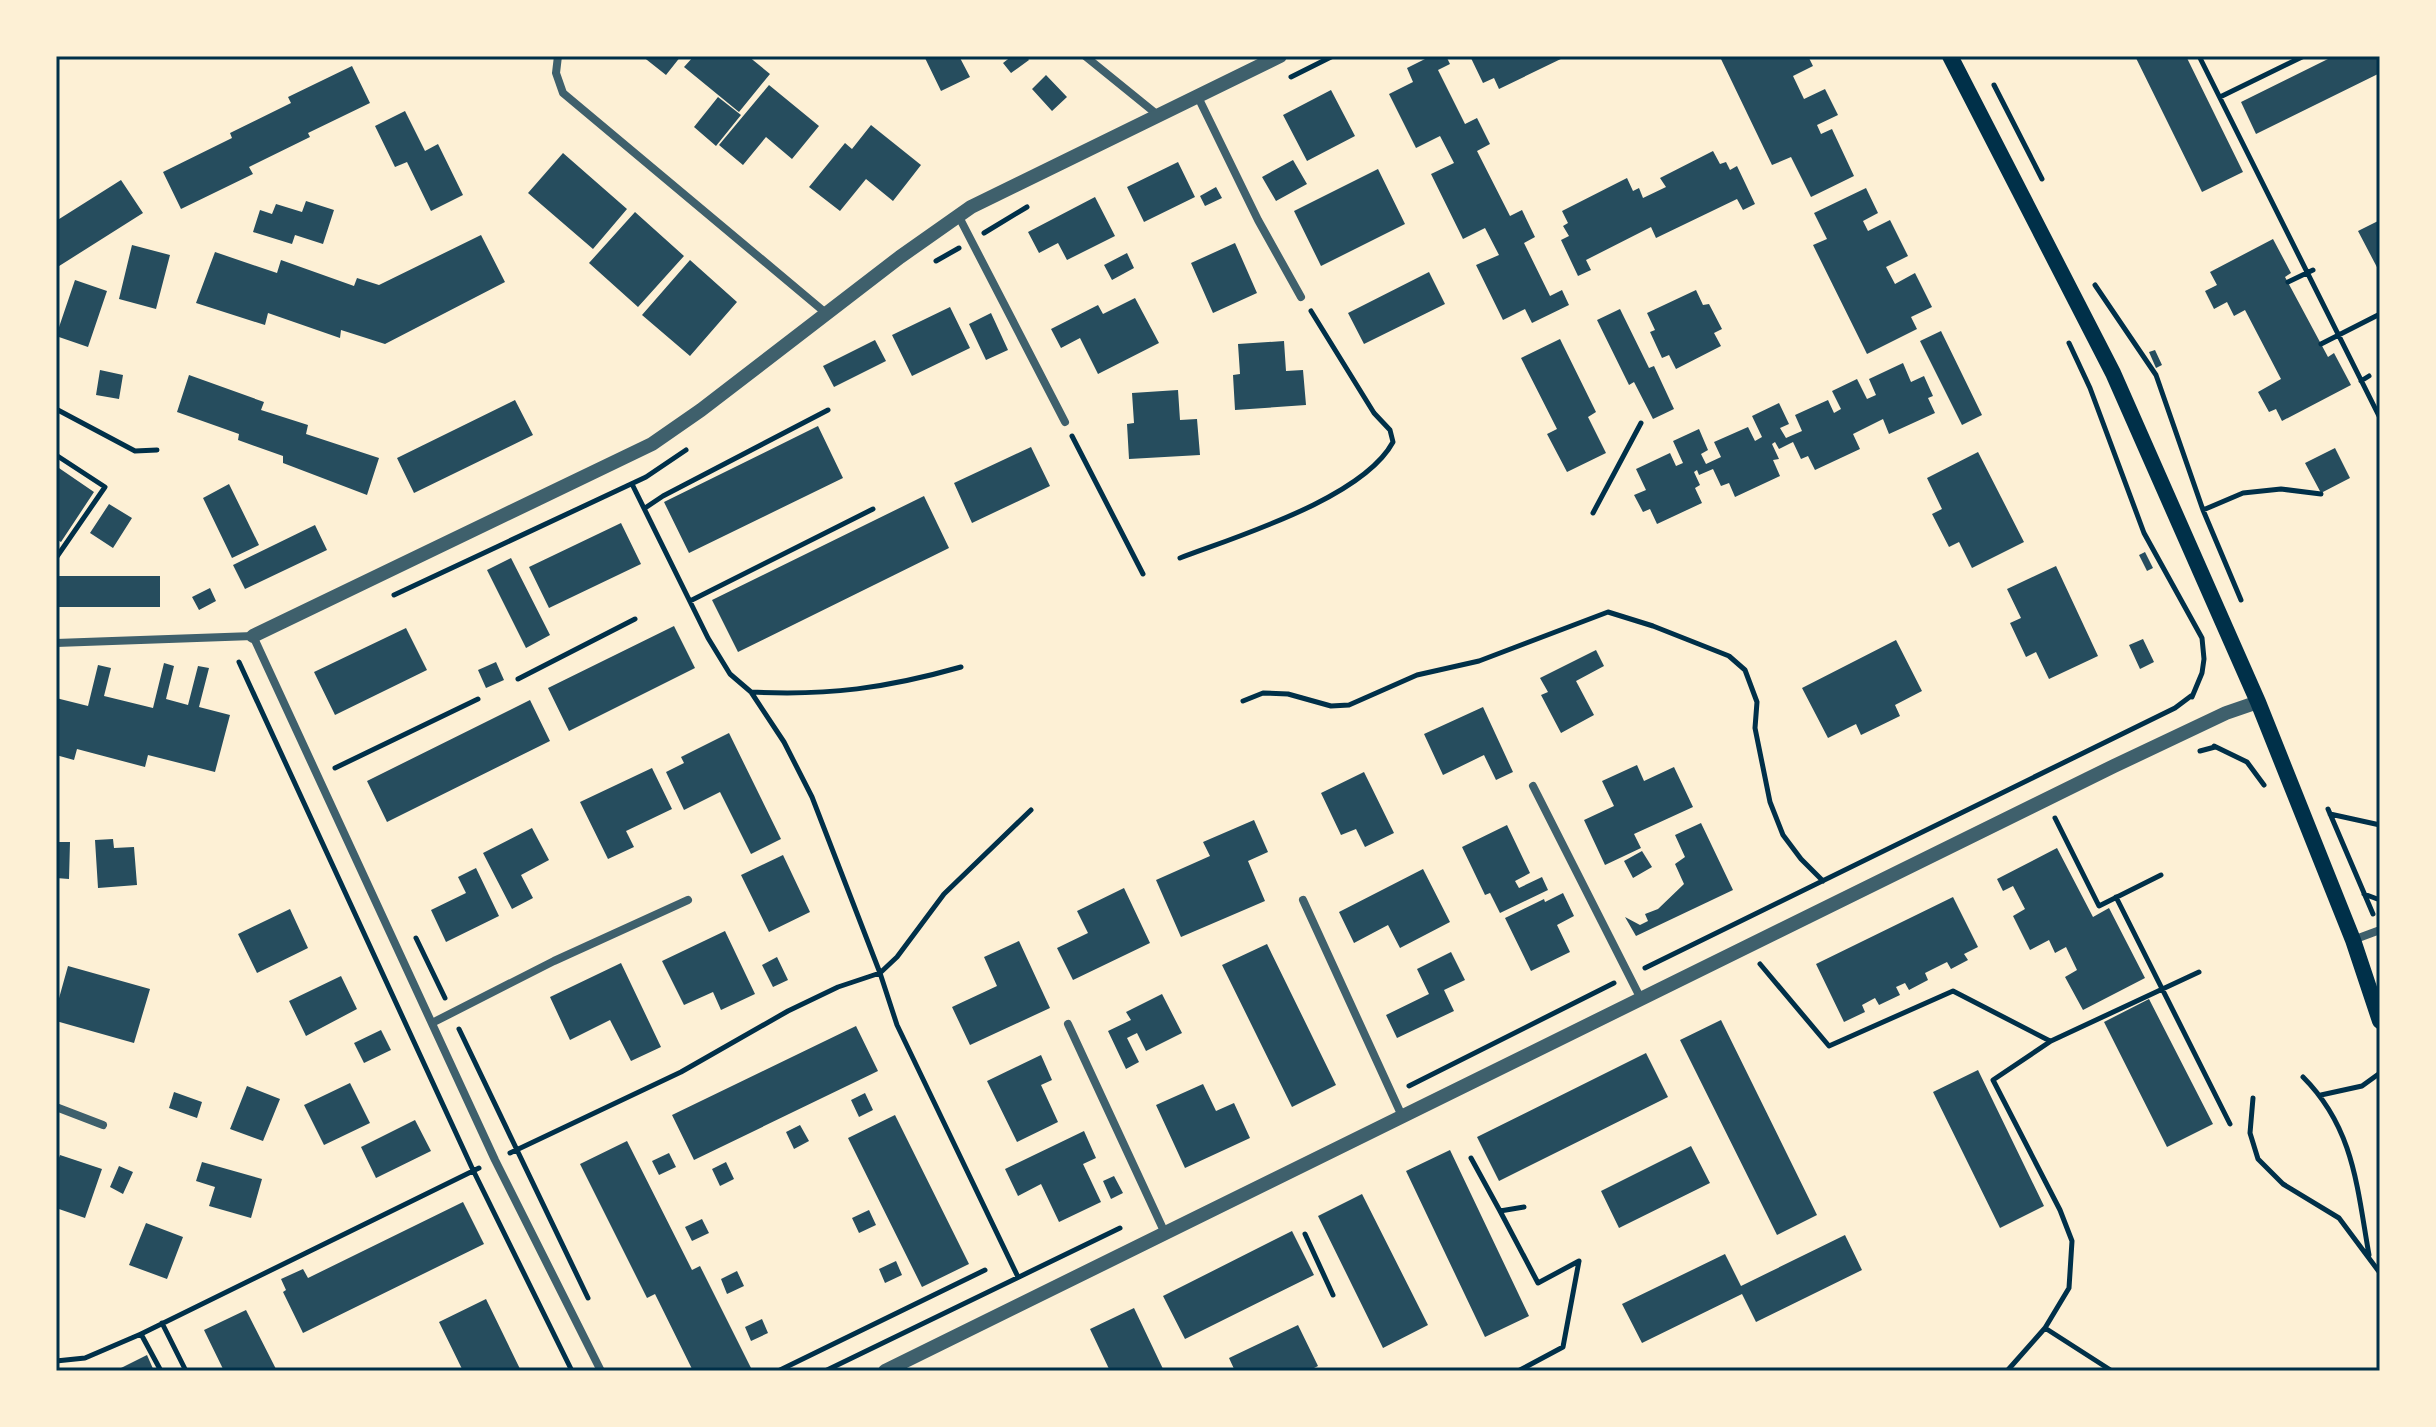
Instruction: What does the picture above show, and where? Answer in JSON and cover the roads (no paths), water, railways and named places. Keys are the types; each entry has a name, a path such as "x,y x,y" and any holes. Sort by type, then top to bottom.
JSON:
{"main road":[{"path":"1950,56 2113,373 2258,702 2353,940 2380,1021"}],"street":[{"path":"558,56 556,73 559,86 574,103 827,314"},
{"path":"1085,56 1160,116"},
{"path":"56,643 253,636 652,444 958,215 1280,56"},
{"path":"1198,97 1258,220 1301,297"},
{"path":"958,215 1065,422"},
{"path":"253,636 495,1160 601,1371"},
{"path":"885,1371 1164,1231 2204,723 2258,702"},
{"path":"1533,786 1641,999"},
{"path":"432,1023 554,961 688,900"},
{"path":"1303,900 1402,1116"},
{"path":"2353,940 2380,930"},
{"path":"1068,1024 1164,1231"},
{"path":"56,1107 103,1125"}]}
